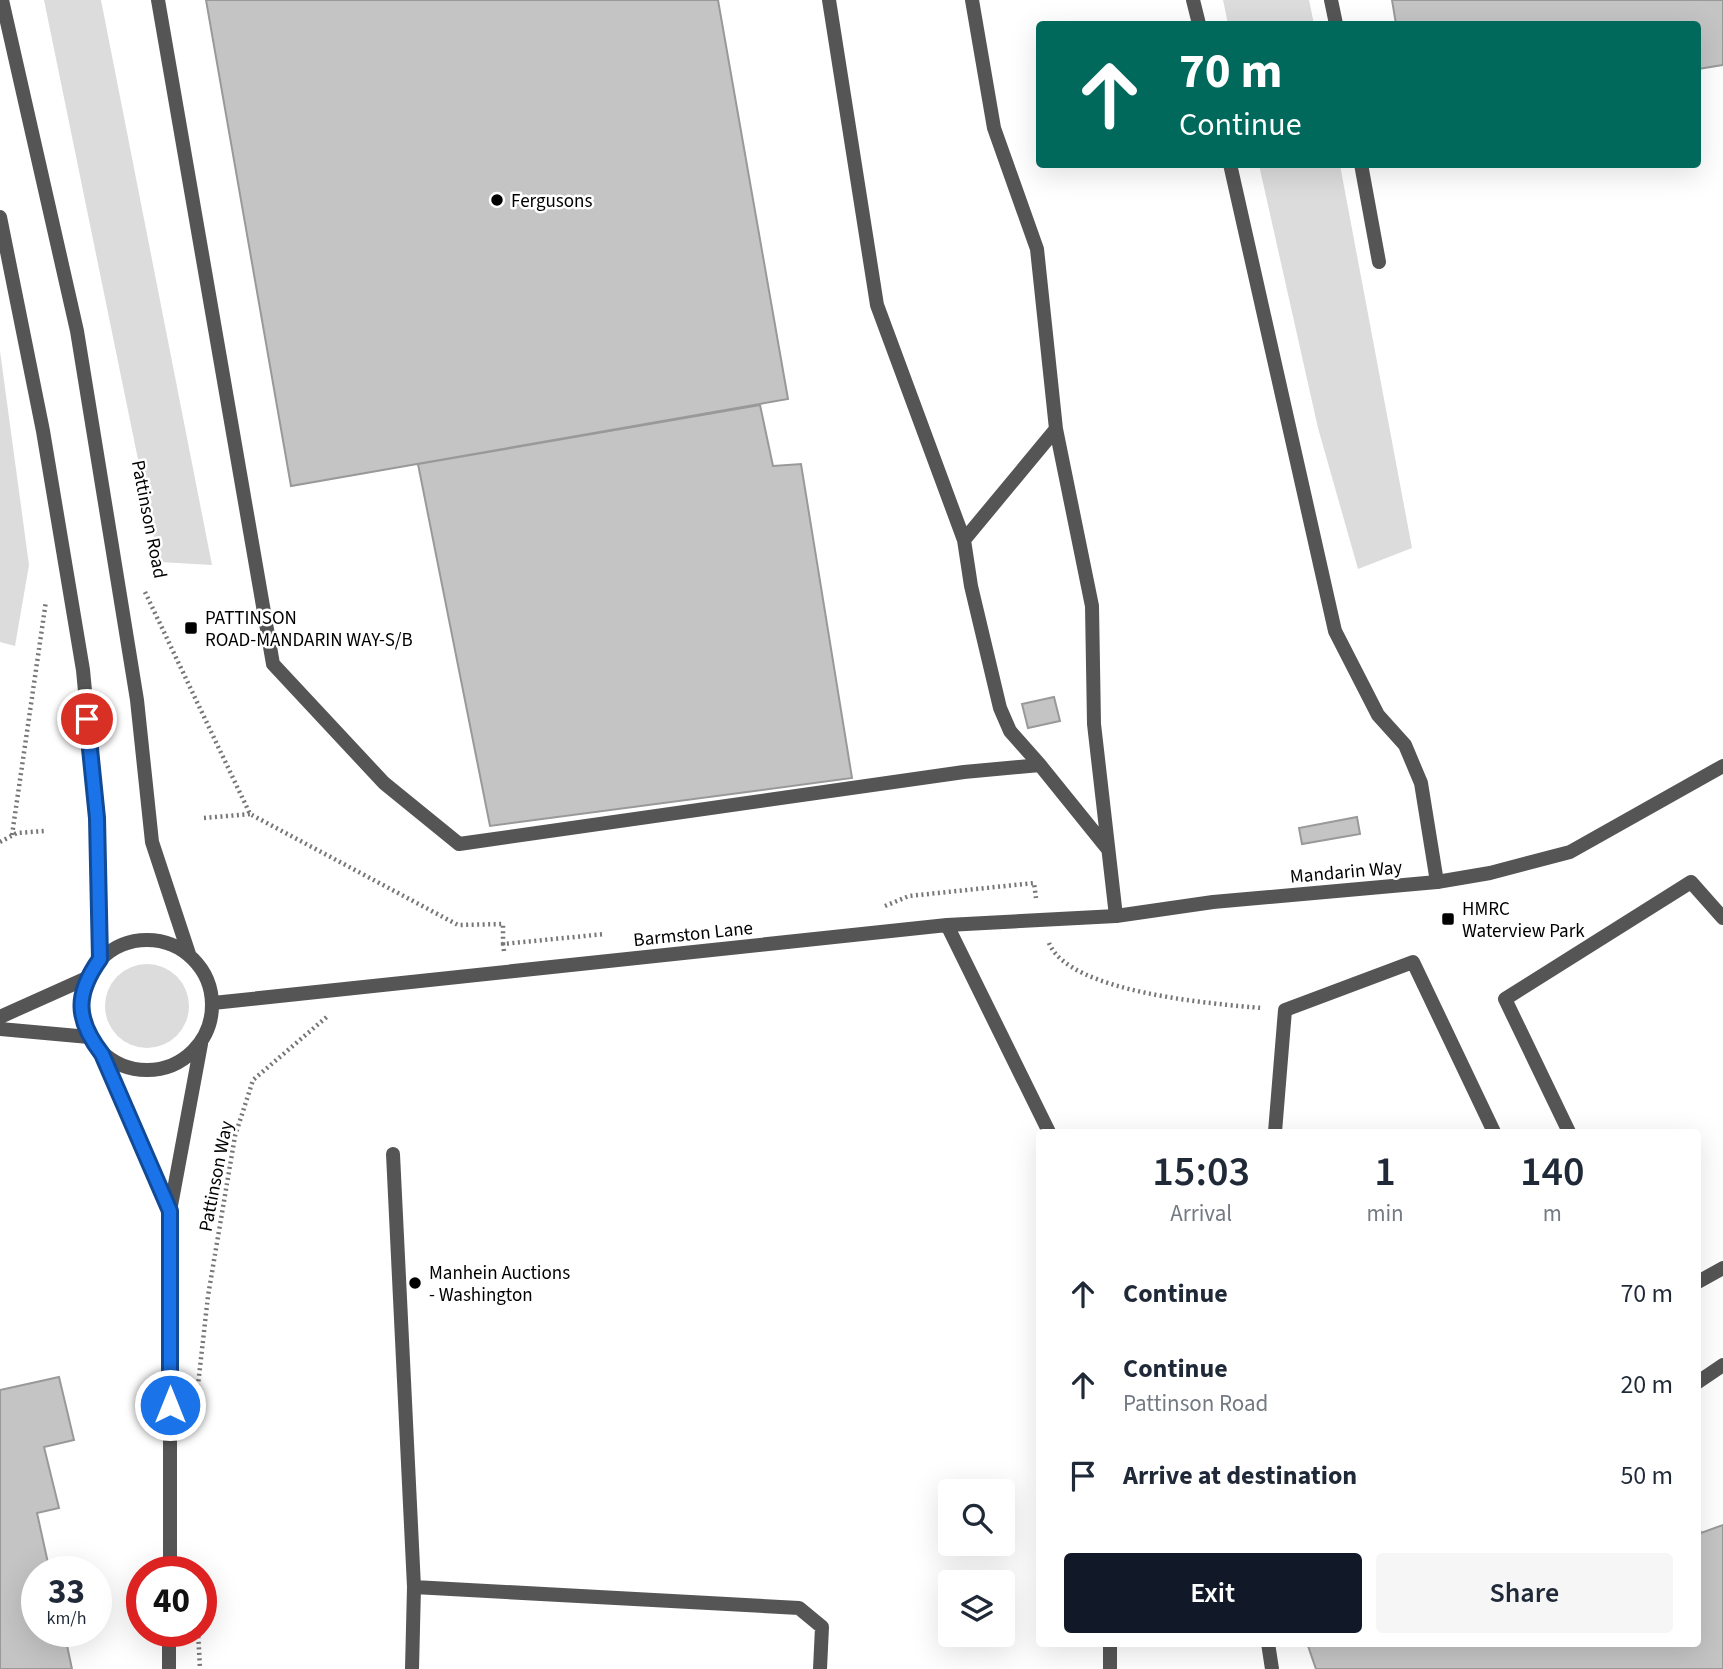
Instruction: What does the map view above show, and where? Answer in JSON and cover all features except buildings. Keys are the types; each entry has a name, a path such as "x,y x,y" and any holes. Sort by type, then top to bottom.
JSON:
{"street":[{"name":"Pattinson Road","path":"2,0 77,331 138,701 152,842 189,954"},
{"path":"158,0 272,664 384,783 459,844 964,772 1040,765"},
{"path":"829,0 877,305 964,540 971,586 1000,708 1010,731 1107,848"},
{"path":"972,0 994,128 1037,249 1056,429 1092,606 1094,724 1116,916"},
{"path":"1193,0 1198,21"},
{"path":"1332,0 1336,21"},
{"path":"1231,168 1335,631 1378,715 1405,745 1420,783 1437,882"},
{"path":"1362,168 1379,262"},
{"path":"0,217 43,431 83,670 97,818 100,959"},
{"path":"964,540 1056,429"},
{"name":"Mandarin Way","path":"947,925 1116,916 1213,902 1437,882 1490,873 1570,852 1723,766"},
{"path":"1568,1129 1505,999 1691,882 1723,918"},
{"path":"947,925 1048,1129"},
{"name":"Barmston Lane","path":"213,1003 947,925"},
{"path":"170,1211 102,1054 89,1037 82,1015 82,993 87,978 100,959 114,948 139,940 162,941 189,954 204,971 213,1003 210,1026 201,1044 170,1211 170,1556"},
{"path":"1275,1129 1286,1010 1413,962 1493,1129"},
{"path":"0,1017 87,978"},
{"path":"0,1029 89,1037"},
{"path":"102,1054 121,1066 154,1071 180,1062 201,1044"},
{"path":"393,1154 414,1587 412,1669"},
{"path":"1701,1280 1723,1268"},
{"path":"1701,1380 1723,1365"},
{"path":"414,1587 799,1608 822,1627 820,1669"},
{"path":"169,1669 170,1647"},
{"path":"1110,1647 1110,1669"},
{"path":"1269,1647 1272,1669"}],"path":[{"name":"Pattinson Road","path":"144,590 250,814"},
{"path":"12,835 48,595"},
{"path":"204,818 250,814 457,925 503,924 503,944"},
{"path":"0,842 12,835 44,831"},
{"path":"1039,918 1052,949 1071,966 1118,986 1179,1001 1286,1010"},
{"name":"Pattinson Way","path":"195,1416 208,1296 234,1136 253,1080 332,1014"},
{"path":"199,1647 200,1669"}],"shaded area":[{"path":"44,0 101,0 212,565 159,562"},
{"path":"1223,0 1309,0 1313,21 1227,21"},
{"path":"1260,168 1341,168 1412,548 1358,569 1318,428"},
{"path":"0,351 29,565 15,646 0,642"},
{"path":"147,964 170,971 182,983 189,1006 182,1029 170,1041 147,1048 124,1041 112,1029 105,1006 112,983 124,971"}],"place":[{"name":"Fergusons","path":"497,200"},
{"name":"PATTINSON ROAD-MANDARIN WAY-S/B","path":"191,628"},
{"name":"HMRC Waterview Park","path":"1448,919"},
{"name":"Manhein Auctions - Washington","path":"415,1283"}],"route":[{"path":"87,719 97,818 100,959 87,978 82,993 82,1015 89,1037 102,1054 170,1211 170,1405"}]}
